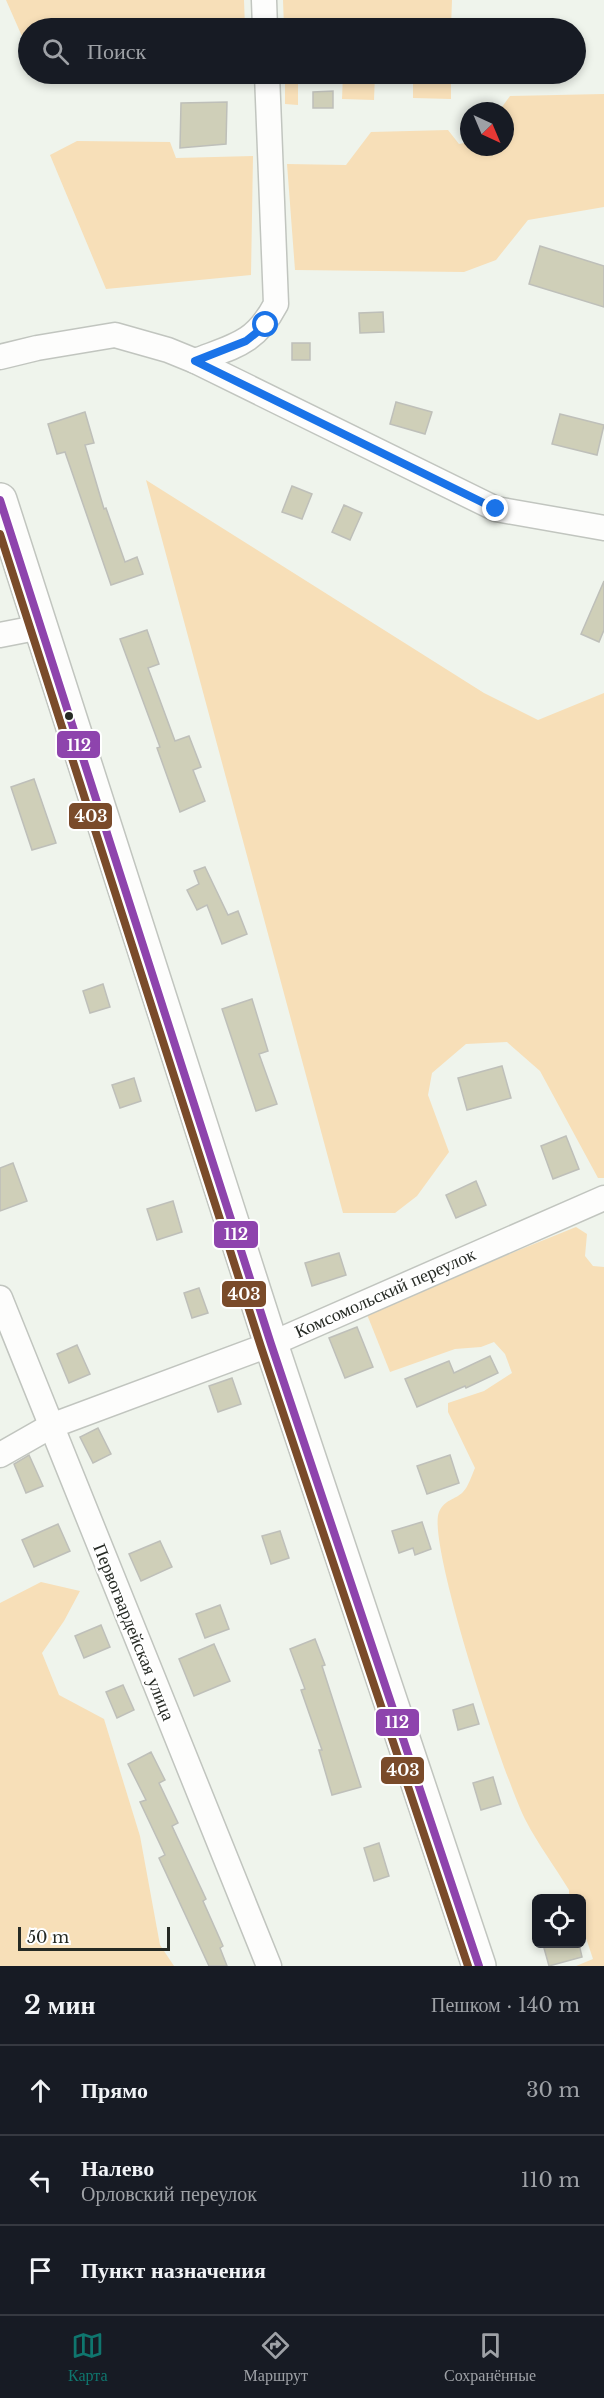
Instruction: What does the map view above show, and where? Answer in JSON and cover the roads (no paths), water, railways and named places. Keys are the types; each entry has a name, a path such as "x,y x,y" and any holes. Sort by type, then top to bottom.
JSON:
{"main road":[{"path":"0,500 271,1344 478,1966"}],"street":[{"path":"264,0 265,18"},
{"path":"195,361 246,341 266,325 276,304 267,84"},
{"path":"0,357 37,348 115,335 168,350 195,361 496,509 604,528"},
{"path":"0,635 41,627"},
{"name":"Комсомольский переулок","path":"0,1455 51,1426 271,1344 604,1198"},
{"name":"Первогвардейская улица","path":"0,1299 269,1966"}]}
